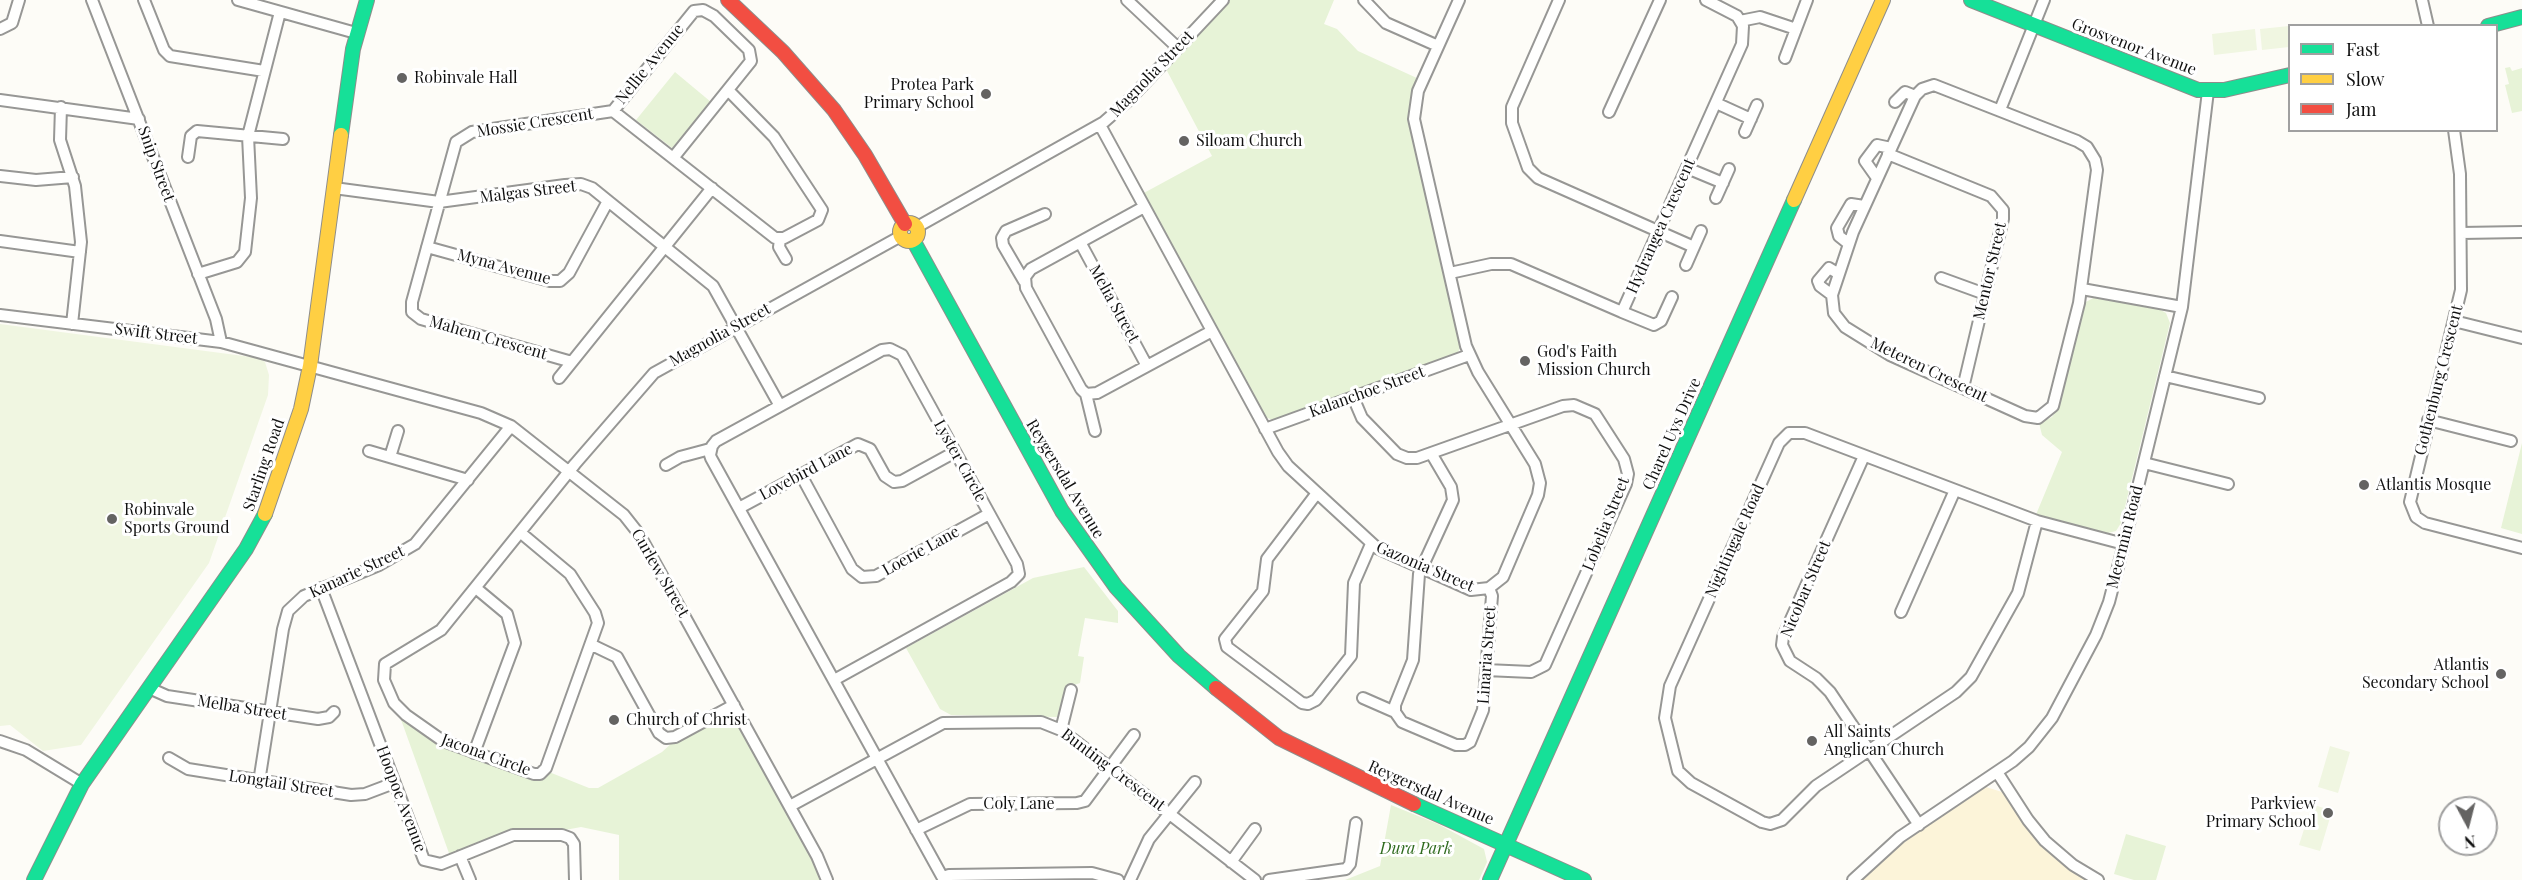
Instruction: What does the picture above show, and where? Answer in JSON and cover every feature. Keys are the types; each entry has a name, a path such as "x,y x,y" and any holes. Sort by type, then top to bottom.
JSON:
{"main road":[{"name":"Starling Road","path":"34,880 82,784 261,525 289,446 310,366 356,33 367,0"},
{"name":"Reygersdal Avenue","path":"728,0 783,52 834,110 865,155 1062,511 1116,587 1174,651 1224,696 1279,738 1377,788 1584,880"},
{"name":"Charel Uys Drive","path":"1490,880 1883,0"},
{"name":"Grosvenor Avenue","path":"1971,0 2180,84 2208,91 2232,89 2288,75"},
{"path":"2496,24 2522,17"}],"street":[{"path":"0,29 12,23 19,0"},
{"path":"92,0 140,119"},
{"path":"144,0 164,50 170,56 264,71"},
{"path":"238,0 356,33"},
{"path":"1126,0 1178,48"},
{"name":"Magnolia Street","path":"570,471 654,373 735,326 1100,126 1125,104 1222,0"},
{"name":"Gazonia Street","path":"1100,126 1283,459 1371,544 1471,590 1489,588 1503,577 1540,489 1538,470 1469,355 1414,118 1416,97 1459,0"},
{"path":"1559,0 1512,107 1512,123 1526,164 1538,178 1694,248"},
{"path":"1609,112 1660,0"},
{"path":"1706,0 1732,12 1740,21 1760,17 1796,29"},
{"path":"1785,58 1807,0"},
{"path":"2000,110 2044,0"},
{"path":"2422,0 2428,24"},
{"path":"1369,2 1386,23 1438,46"},
{"name":"Nellie Avenue","path":"613,111 697,10 706,11 723,23 750,54 751,61 673,158"},
{"path":"198,274 237,262 243,255 251,198 248,136 280,12"},
{"name":"Hydrangea Crescent","path":"1450,273 1491,264 1511,264 1622,312 1742,44 1744,32 1740,21"},
{"name":"Meteren Crescent","path":"1839,274 1829,268 1818,281 1820,286 1832,295 1834,313 1845,327 1890,355 2029,417 2046,414 2055,401 2082,289 2097,170 2094,156 2087,147 2077,141 1939,86 1925,87 1915,96 1905,92 1896,102"},
{"path":"728,90 774,137 822,210 818,220 780,239 779,247 786,259"},
{"name":"Meermin Road","path":"1853,880 1886,848 1997,772 2029,747 2057,708 2090,649 2103,618 2124,544 2182,307 2208,91"},
{"path":"1832,295 1864,206 1915,96"},
{"name":"Snip Street","path":"0,100 140,119 216,319 221,342"},
{"path":"1716,103 1751,118"},
{"path":"1745,132 1757,105"},
{"path":"61,107 60,140 73,177 78,205 80,252 72,324"},
{"name":"Mossie Crescent","path":"439,202 454,147 465,135 613,111 780,239"},
{"path":"188,157 191,136 195,131 284,139"},
{"name":"Gothenburg Crescent","path":"2454,132 2460,165 2461,290 2409,496 2416,517 2431,525 2522,548"},
{"path":"1877,178 1865,161 1877,145 1889,151"},
{"name":"Mentor Street","path":"1889,151 1992,196 1999,202 2003,219 1963,388"},
{"path":"1687,168 1723,183"},
{"path":"1716,198 1729,169"},
{"path":"0,176 36,180 73,177"},
{"name":"Malgas Street","path":"334,188 439,202 573,184 592,188 713,286 780,406"},
{"name":"Mahem Crescent","path":"558,378 712,188"},
{"name":"Myna Avenue","path":"427,247 550,280 560,280 569,273 608,201"},
{"name":"Mahem Crescent","path":"439,202 411,305 416,317 572,362"},
{"path":"1849,244 1839,236 1837,228 1851,204 1864,206"},
{"path":"1024,281 1031,269 1144,207"},
{"path":"1045,214 1006,231 1002,237 1003,245 1081,389 1086,394 1095,430"},
{"path":"1686,265 1701,231"},
{"path":"2461,233 2522,232"},
{"path":"0,241 80,252"},
{"name":"Melia Street","path":"1080,242 1148,366"},
{"path":"1941,278 1985,294"},
{"path":"2082,289 2182,307"},
{"path":"1622,312 1654,325 1661,321 1672,297"},
{"name":"Swift Street","path":"0,315 221,342 310,366"},
{"path":"2454,321 2522,338"},
{"path":"1086,394 1097,393 1212,331"},
{"name":"Lyster Circle","path":"666,465 680,457 710,449 716,441 882,350 894,350 902,355 1018,566 1016,579 834,680"},
{"name":"Kalanchoe Street","path":"1265,429 1469,355"},
{"name":"Curlew Street","path":"310,366 481,413 511,426 624,515 639,534 790,806 827,880"},
{"path":"2165,376 2259,398"},
{"path":"1353,398 1362,418 1397,454 1412,458 1510,424"},
{"name":"Lobelia Street","path":"1486,670 1531,672 1545,664 1626,484 1628,474 1624,459 1599,419 1584,407 1563,406 1510,424"},
{"path":"2428,420 2511,441"},
{"name":"Kanarie Street","path":"258,782 283,629 288,611 304,596 386,562 415,544 511,426"},
{"path":"390,457 398,431"},
{"name":"Nightingale Road","path":"2037,521 2018,593 1974,672 1956,692 1816,786 1782,820 1766,823 1682,775 1674,759 1665,708 1670,686 1782,438 1789,433 1801,432 2037,521 2124,544"},
{"name":"Lovebird Lane","path":"739,508 861,444 870,449 887,479 898,482 955,452"},
{"path":"710,449 711,458 944,879 949,875 1092,873 1118,880"},
{"path":"369,451 468,480"},
{"path":"1395,712 1395,705 1413,660 1419,574 1453,500 1451,487 1431,453"},
{"name":"Nicobar Street","path":"1864,456 1783,637 1782,645 1790,662 1816,678 1830,692 1919,825"},
{"path":"2144,463 2228,484"},
{"name":"Jacona Circle","path":"521,533 570,574 596,613 598,627 543,772 531,774 434,735 399,709 382,672 389,661 411,651 441,630 477,589 521,533 570,471"},
{"name":"Loerie Lane","path":"801,474 852,569 862,577 876,576 989,514"},
{"path":"1901,612 1955,490"},
{"path":"1317,494 1267,559 1263,591 1226,639 1227,647 1302,703 1308,704 1316,700 1351,656 1354,583 1371,544"},
{"name":"Hoopoe Avenue","path":"321,588 424,860 441,864 513,835 562,835 570,838 574,844 575,880"},
{"name":"Linaria Street","path":"1363,698 1395,712 1402,722 1456,745 1465,746 1472,740 1482,718 1492,596 1489,588"},
{"path":"474,753 515,643 507,614 477,589"},
{"path":"592,645 617,657 659,733 666,738 675,737 734,705"},
{"name":"Melba Street","path":"149,688 167,696 318,719 328,717 334,712"},
{"path":"1061,730 1071,690"},
{"name":"Bunting Crescent","path":"790,806 932,727 948,722 1041,722 1061,730 1255,880"},
{"name":"Coly Lane","path":"916,830 970,804 1081,803 1092,795 1134,735"},
{"path":"0,741 18,746 82,784"},
{"name":"Longtail Street","path":"169,758 188,769 356,796 394,783"},
{"path":"1997,772 2028,820 2045,841 2073,865 2098,880"},
{"path":"1130,880 1144,847 1195,782"},
{"path":"1269,880 1346,869 1350,864 1356,823"},
{"path":"1231,861 1255,829"},
{"path":"460,856 470,880"}],"green space":[{"path":"1229,0 1334,0 1324,24 1337,29 1358,51 1419,79 1411,98 1410,118 1462,344 1457,354 1275,421 1263,416 1142,194 1212,156 1166,69"},
{"path":"2288,26 2288,47 2262,50 2260,29"},
{"path":"2255,29 2257,50 2214,55 2212,34"},
{"path":"2510,67 2512,71 2522,68 2522,111 2512,113 2505,85 2509,84 2505,68"},
{"path":"675,72 711,102 672,148 636,120"},
{"path":"2097,296 2152,305 2166,313 2170,323 2121,523 2116,531 2104,534 2035,517 2062,452 2042,435 2039,423 2052,417 2058,408 2084,303"},
{"name":"Robinvale Sports Ground","path":"0,324 259,358 265,362 269,375 268,395 209,563 81,745 43,751 10,725 0,726"},
{"path":"2522,443 2522,534 2501,528"},
{"path":"1084,567 1118,611 1118,623 1085,618 1078,656 1084,657 1080,683 1071,686 1064,694 1057,717 951,715 940,709 906,648 1033,578"},
{"path":"399,714 441,745 533,779 542,778 549,772 589,788 598,788 662,752 673,742 724,715 730,716 736,721 800,835 821,880 619,880 619,835 581,827 565,830 523,830 450,856"},
{"path":"2330,746 2350,752 2338,793 2318,787"},
{"path":"2312,804 2332,811 2320,851 2299,845"},
{"name":"Dura Park","path":"1391,805 1438,824 1484,849 1487,862 1479,880 1345,880 1380,866"},
{"path":"2126,834 2166,846 2156,880 2134,880 2114,874"}],"sand":[{"path":"1986,787 2002,792 2022,822 2043,846 2087,880 1860,880 1891,851"}],"traffic: fast":[{"path":"341,135 353,49 367,0"},
{"path":"1971,0 2198,90 2224,90 2288,75"},
{"path":"2496,24 2522,17"},
{"path":"1490,880 1794,200"},
{"path":"913,240 1062,511 1116,587 1179,656 1216,688"},
{"path":"34,880 82,784 246,549 265,514"},
{"path":"1414,804 1584,880"}],"traffic: slow":[{"path":"1794,200 1883,0"},
{"path":"265,514 301,409 310,366 341,135"},
{"path":"909,223 915,226 918,232 915,238 909,241 903,238 900,232 903,226 909,223"}],"traffic: jam":[{"path":"728,0 783,52 834,110 865,155 905,224"},
{"path":"1216,688 1279,738 1414,804"}],"place":[{"name":"Robinvale Hall","path":"402,78"},
{"name":"Protea Park Primary School","path":"986,94"},
{"name":"Siloam Church","path":"1184,141"},
{"name":"God's Faith Mission Church","path":"1525,361"},
{"name":"Atlantis Mosque","path":"2364,485"},
{"name":"Robinvale Sports Ground","path":"112,519"},
{"name":"Atlantis Secondary School","path":"2501,674"},
{"name":"Church of Christ","path":"614,720"},
{"name":"All Saints Anglican Church","path":"1812,741"},
{"name":"Parkview Primary School","path":"2328,813"}]}
